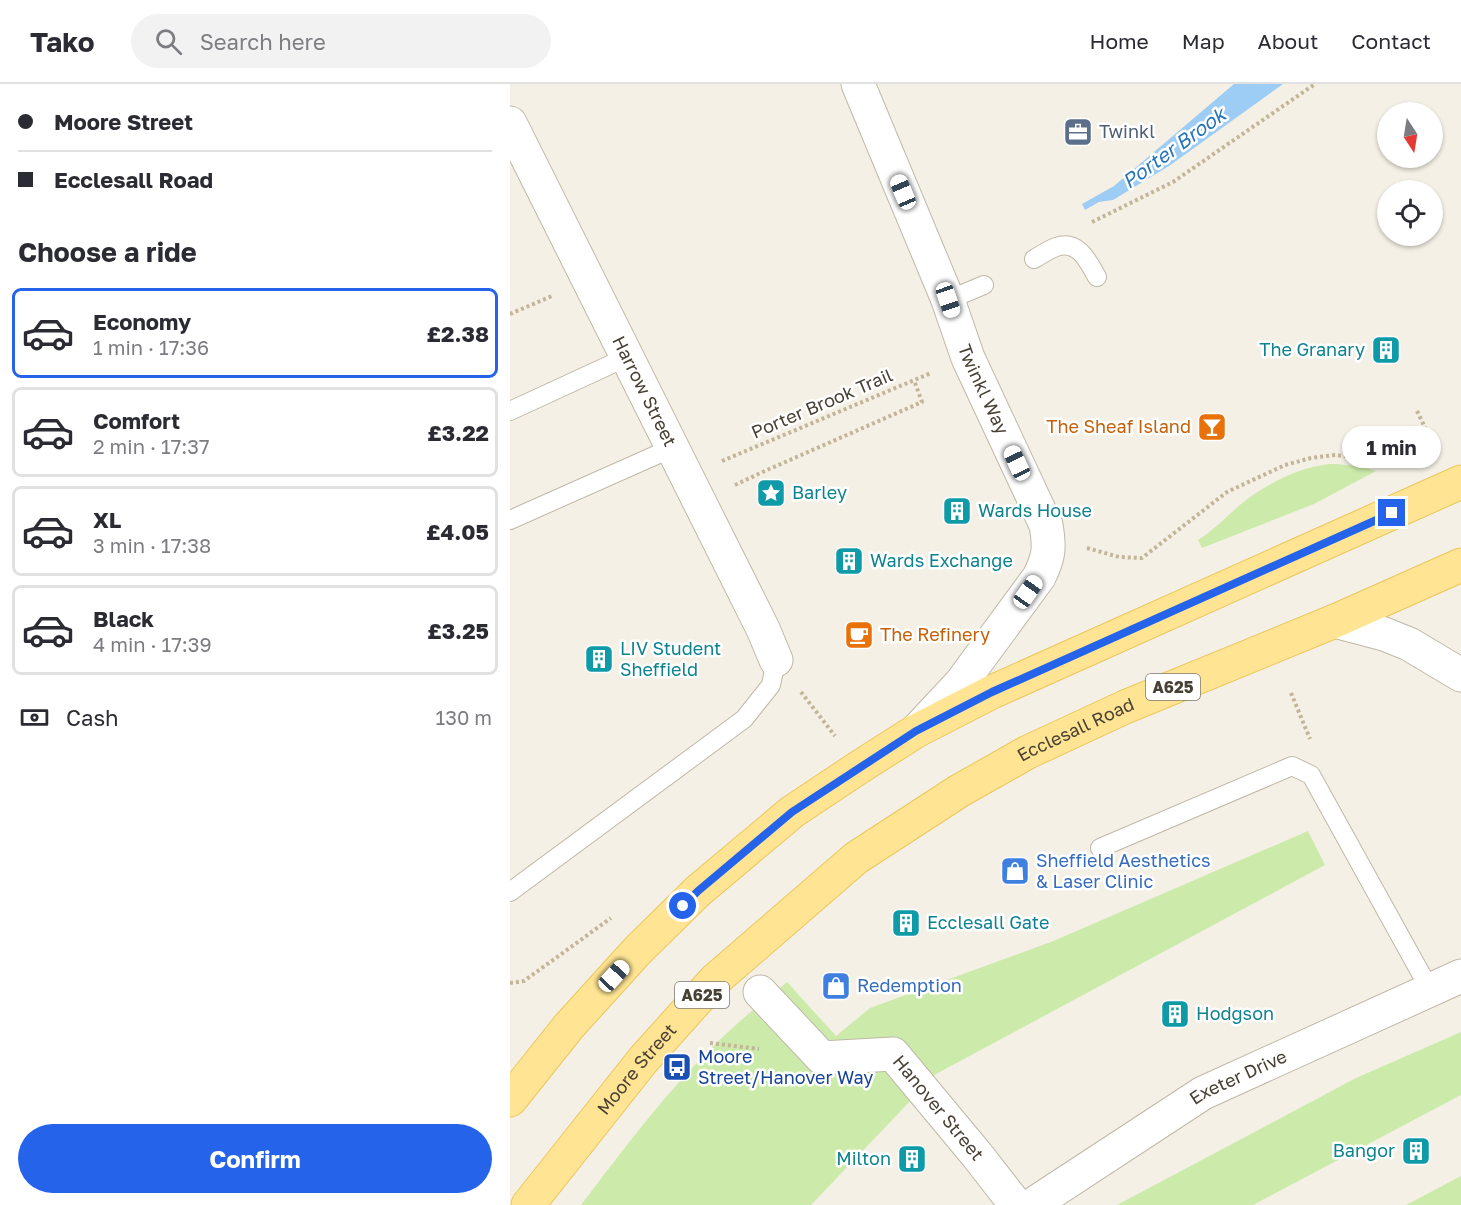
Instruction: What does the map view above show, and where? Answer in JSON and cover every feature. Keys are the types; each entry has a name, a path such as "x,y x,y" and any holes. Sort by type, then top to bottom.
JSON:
{"main road":[{"path":"510,1100 569,1026 638,950 698,891 784,818 858,768 916,731 992,692 1461,482"},
{"name":"Ecclesall Road","path":"897,831 959,791 1039,747 1125,706 1335,621 1461,565"},
{"name":"Moore Street","path":"528,1205 643,1060 716,980 856,858 897,831"}],"street":[{"name":"Twinkl Way","path":"858,84 948,300 968,358 1046,525 1049,541 1046,564 1039,578 961,683 916,731"},
{"name":"Harrow Street","path":"510,123 763,629 776,660"},
{"path":"1335,621 1384,634 1409,644 1461,675"},
{"name":"Exeter Drive","path":"1032,1205 1203,1093 1461,976"},
{"name":"Hanover Street","path":"760,992 822,1058 893,1054 1016,1205"}],"lane":[{"path":"1035,259 1056,247 1066,245 1075,247 1086,256 1097,277"},
{"path":"948,300 984,285"},
{"path":"510,411 627,357"},
{"path":"510,520 679,462"},
{"path":"510,892 744,719 771,685 776,660"},
{"path":"1100,848 1292,766 1311,775 1430,990"}],"path":[{"path":"1056,247 1096,220 1173,182 1315,84"},
{"path":"510,314 588,279"},
{"name":"Porter Brook Trail","path":"679,462 914,380 968,358"},
{"path":"767,470 922,402 914,380"},
{"path":"1119,557 1142,558 1227,492 1284,465 1335,455 1372,459 1407,447 1436,450 1416,411"},
{"path":"776,660 858,768"},
{"path":"1291,693 1316,753 1311,775"},
{"path":"510,983 524,981 616,914"},
{"path":"705,1042 764,1050"}],"green space":[{"path":"1329,464 1376,471 1314,504 1202,548 1198,540 1261,490 1294,473"},
{"path":"1308,831 1325,865 936,1074 811,1205 581,1205 650,1116 687,1073 734,1026 787,982 836,1036 870,1008 1051,942"},
{"path":"1461,1032 1461,1095 1253,1205 1117,1205 1356,1078"},
{"path":"1461,1176 1461,1205 1406,1205"}],"water":[{"name":"Porter Brook","path":"1234,84 1283,84 1169,166 1113,200 1099,202 1085,210 1082,204 1114,186"}],"place":[{"name":"Twinkl","path":"1078,132"},
{"name":"The Granary","path":"1386,350"},
{"name":"The Sheaf Island","path":"1212,427"},
{"name":"Barley","path":"771,493"},
{"name":"Wards House","path":"957,511"},
{"name":"Wards Exchange","path":"849,561"},
{"name":"The Refinery","path":"859,635"},
{"name":"LIV Student Sheffield","path":"599,659"},
{"name":"Sheffield Aesthetics & Laser Clinic","path":"1015,871"},
{"name":"Ecclesall Gate","path":"906,923"},
{"name":"Redemption","path":"836,986"},
{"name":"Hodgson","path":"1175,1014"},
{"name":"Moore Street/Hanover Way","path":"677,1067"},
{"name":"Bangor","path":"1416,1151"},
{"name":"Milton","path":"912,1159"}],"route":[{"path":"683,906 759,838 792,812 916,731 992,692 1392,513"}]}
